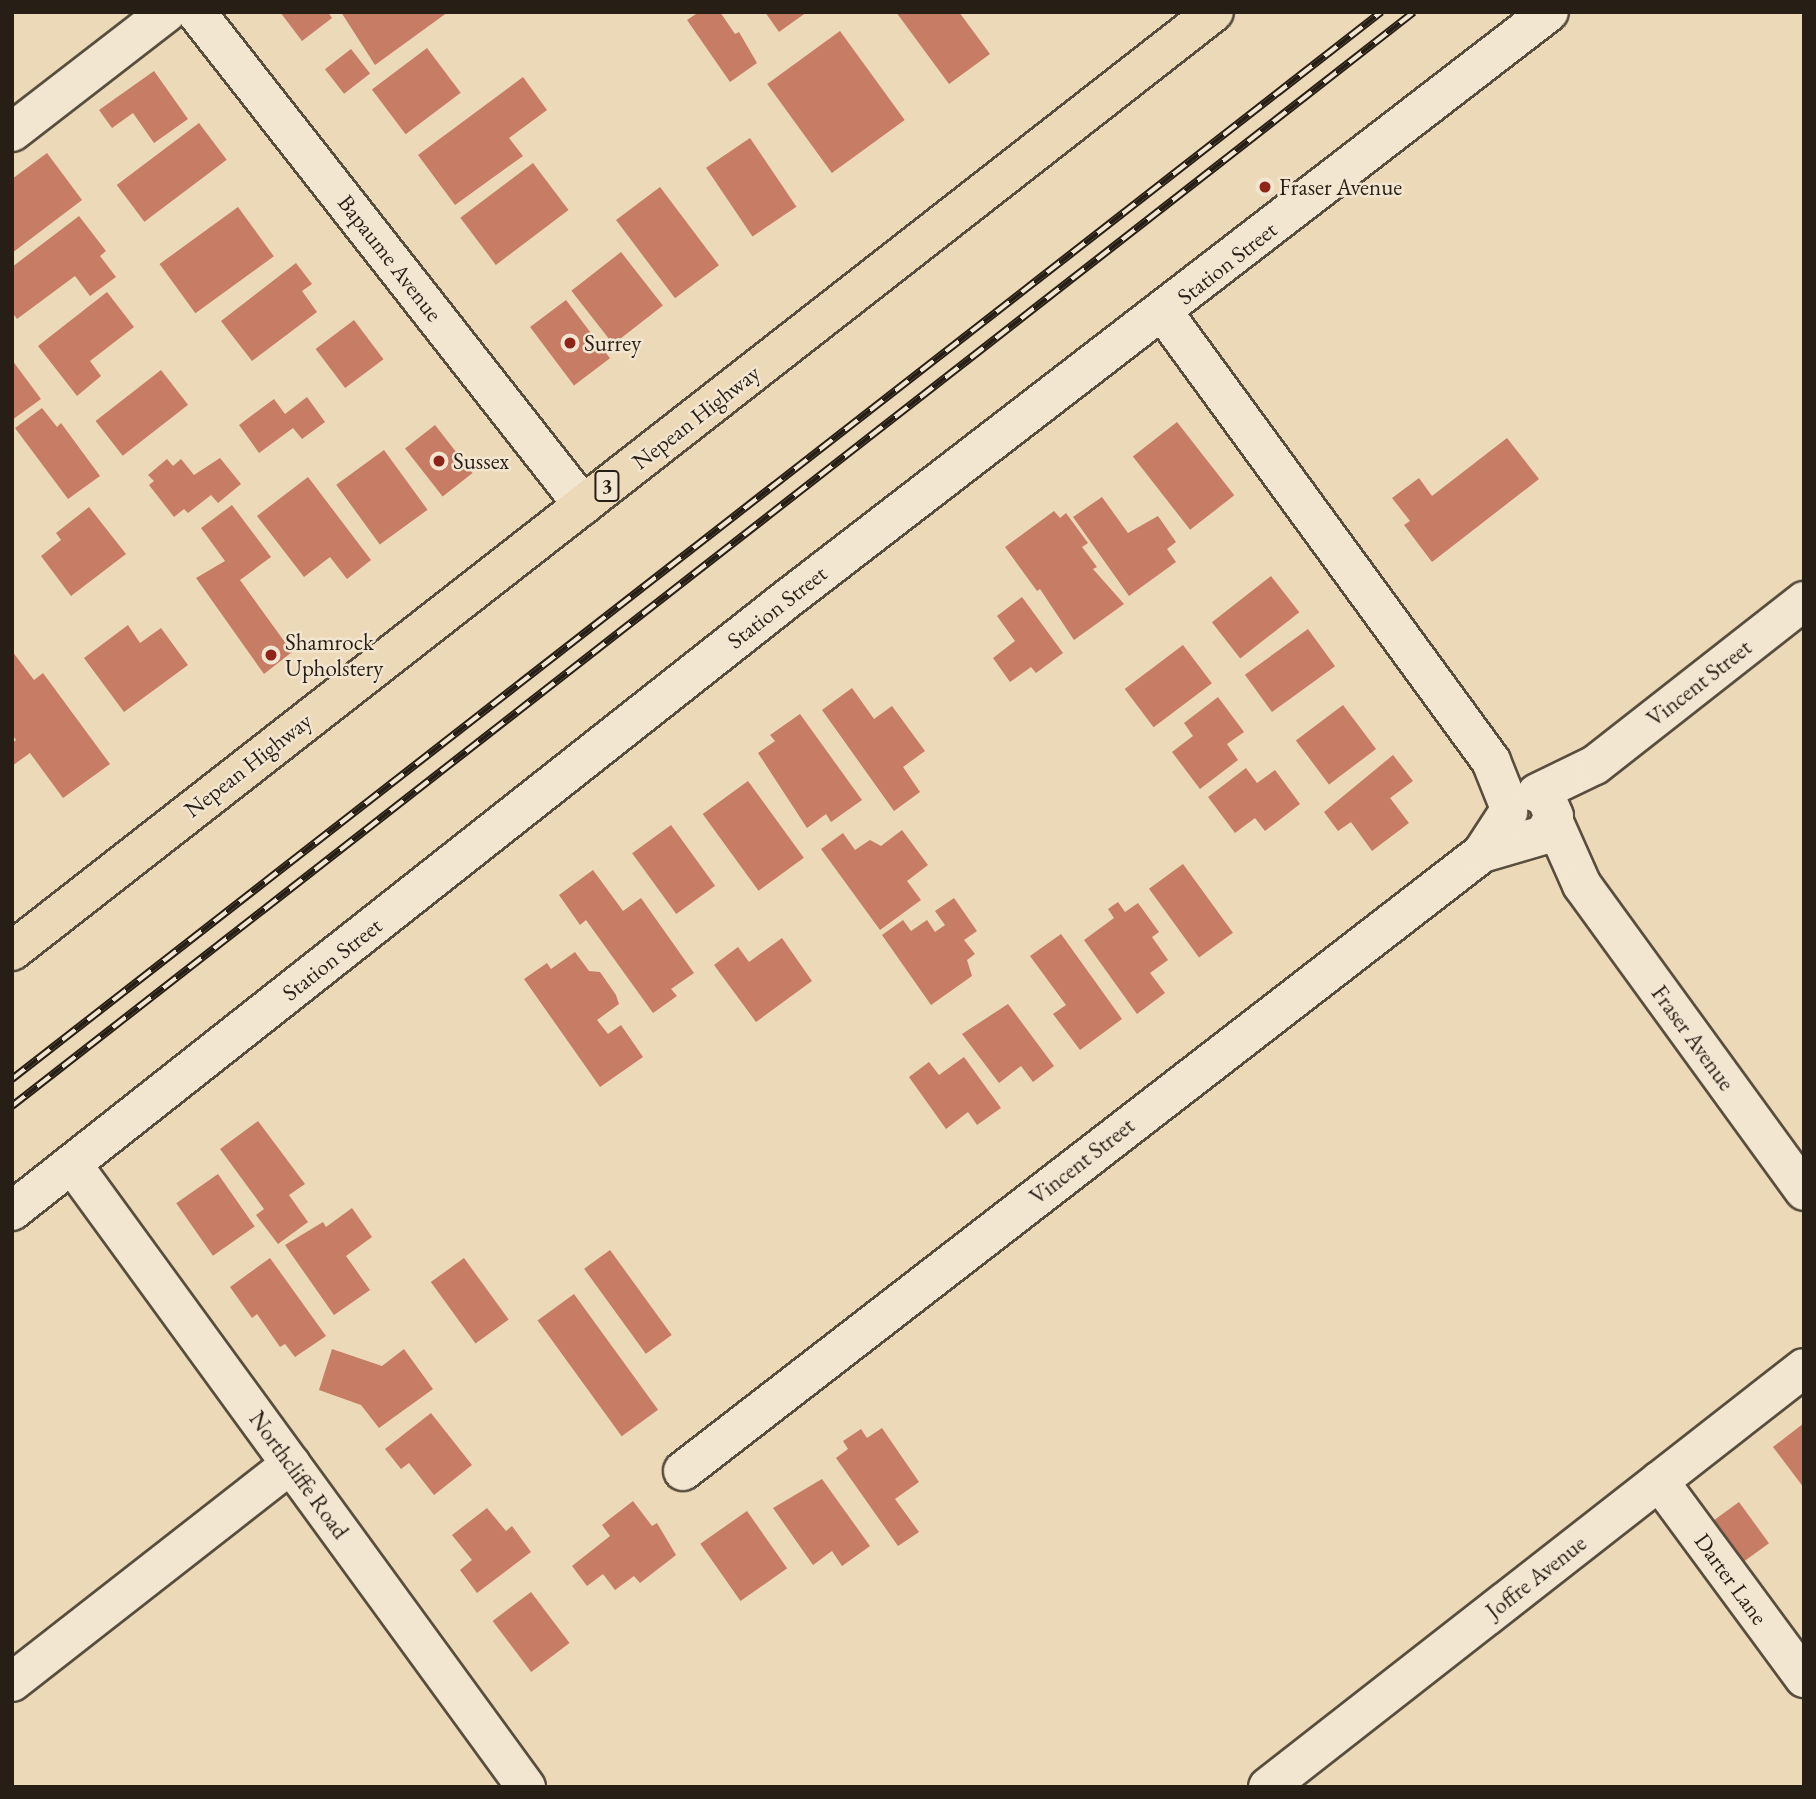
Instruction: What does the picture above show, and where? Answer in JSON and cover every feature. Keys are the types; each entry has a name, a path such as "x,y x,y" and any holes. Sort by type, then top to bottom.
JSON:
{"highway":[{"name":"Nepean Highway","path":"12,951 1214,12"}],"street":[{"path":"12,132 167,12"},
{"name":"Bapaume Avenue","path":"197,12 583,505"},
{"name":"Station Street","path":"12,1211 771,611 1163,312 1549,12"},
{"name":"Fraser Avenue","path":"1163,312 1804,1191"},
{"name":"Vincent Street","path":"683,1471 1804,601"},
{"name":"Northcliffe Road","path":"72,1164 526,1787"},
{"name":"Joffre Avenue","path":"1268,1787 1804,1368"},
{"path":"12,1682 291,1464"},
{"name":"Darter Lane","path":"1659,1481 1804,1678"}],"building":[{"path":"280,12 328,12 332,18 302,41"},
{"path":"341,12 448,12 375,65"},
{"path":"699,12 720,12 735,34 739,32 757,63 730,82 687,20"},
{"path":"765,12 807,12 779,32"},
{"path":"896,12 959,12 990,54 949,84"},
{"path":"840,31 905,120 832,173 767,84"},
{"path":"427,48 461,93 406,134 372,90"},
{"path":"351,49 370,73 344,94 325,69"},
{"path":"154,71 188,119 154,143 133,113 112,128 99,110"},
{"path":"523,77 547,110 509,138 523,156 455,205 418,155"},
{"path":"199,123 227,160 144,222 117,185"},
{"path":"750,138 796,207 752,236 706,168"},
{"path":"47,153 82,200 12,253 12,179"},
{"path":"533,163 569,210 496,265 460,218"},
{"path":"660,187 719,265 675,298 616,220"},
{"path":"238,207 274,256 195,313 160,264"},
{"path":"79,216 106,251 100,256 116,277 90,296 75,276 17,319 12,312 12,267"},
{"path":"621,252 663,306 613,344 571,291"},
{"path":"296,263 312,284 302,291 317,312 252,361 221,321"},
{"path":"107,292 134,327 90,361 101,376 77,396 38,346"},
{"name":"Surrey","path":"566,300 610,358 574,385 530,327"},
{"path":"354,320 383,359 345,388 316,349"},
{"path":"12,360 41,399 12,420"},
{"path":"161,370 188,405 123,456 96,421"},
{"path":"307,397 325,422 302,439 293,428 259,453 239,425 274,399 285,414"},
{"path":"42,408 57,427 61,423 100,476 68,499 15,428"},
{"path":"1177,422 1234,495 1190,530 1133,456"},
{"name":"Sussex","path":"435,425 473,473 443,496 405,448"},
{"path":"1507,438 1539,479 1432,562 1404,525 1410,521 1392,498 1419,478 1432,496"},
{"path":"384,450 427,510 380,545 336,485"},
{"path":"220,458 241,484 218,503 211,495 188,513 184,509 174,517 149,485 154,481 148,475 167,459 173,466 181,459 194,475"},
{"path":"308,477 371,560 347,579 330,557 304,577 257,516"},
{"path":"1102,497 1128,533 1158,516 1176,542 1167,549 1176,562 1129,596 1073,517"},
{"path":"232,505 271,557 240,580 292,652 264,674 196,578 225,561 201,528"},
{"path":"89,507 126,554 71,596 41,556 61,540 56,533"},
{"path":"1054,511 1060,518 1066,513 1088,543 1082,547 1097,567 1093,569 1124,604 1074,640 1040,589 1037,591 1005,547"},
{"path":"1271,576 1299,612 1240,658 1212,622"},
{"path":"1022,597 1063,653 1036,673 1031,667 1010,682 993,658 1015,641 997,616"},
{"path":"128,625 140,643 161,628 188,665 124,712 84,658"},
{"path":"1308,629 1335,666 1272,712 1245,675"},
{"path":"1183,645 1212,683 1154,727 1125,689"},
{"path":"12,651 34,680 43,673 110,764 63,798 30,753 12,766 12,743 16,740 12,734"},
{"path":"852,688 874,719 892,706 925,751 903,767 920,792 894,811 822,710"},
{"path":"1218,697 1244,732 1227,744 1238,760 1200,789 1172,752 1193,736 1184,723"},
{"path":"1343,705 1376,749 1329,784 1296,741"},
{"path":"800,714 862,800 831,822 826,814 807,828 758,753 775,741 770,735"},
{"path":"1393,755 1413,781 1390,798 1409,823 1372,851 1351,822 1338,831 1324,812"},
{"path":"1246,768 1257,783 1275,770 1300,804 1265,831 1255,818 1235,833 1208,797"},
{"path":"748,781 804,858 759,891 703,814"},
{"path":"671,825 715,886 676,914 632,853"},
{"path":"902,830 928,865 907,881 921,900 880,930 821,849 843,833 855,850 870,840 881,846"},
{"path":"1183,864 1233,933 1199,957 1149,889"},
{"path":"593,870 623,911 641,898 694,973 671,989 677,996 653,1013 586,920 580,925 559,895"},
{"path":"954,898 977,931 964,940 975,954 967,960 972,976 931,1005 882,935 903,920 911,931 927,920 935,932 945,925 935,911"},
{"path":"1118,902 1125,912 1138,903 1159,932 1152,937 1168,960 1150,973 1165,993 1137,1014 1084,940 1114,918 1108,909"},
{"path":"1061,934 1122,1019 1080,1050 1053,1014 1066,1005 1030,956"},
{"path":"782,938 812,981 756,1022 714,965 738,947 749,962"},
{"path":"575,952 589,971 600,972 619,1004 597,1020 608,1034 621,1025 643,1057 600,1087 524,979 547,963 551,969"},
{"path":"1008,1004 1054,1066 1033,1082 1021,1066 999,1083 962,1034"},
{"path":"964,1057 1001,1108 977,1125 968,1112 946,1129 909,1077 929,1062 939,1075"},
{"path":"258,1121 305,1184 289,1195 308,1222 278,1244 256,1215 264,1209 220,1149"},
{"path":"218,1174 255,1226 213,1256 176,1203"},
{"path":"352,1208 372,1237 346,1256 370,1290 334,1315 285,1245 323,1222 326,1227"},
{"path":"610,1250 672,1335 646,1354 584,1269"},
{"path":"270,1258 326,1336 295,1357 285,1344 280,1347 257,1314 252,1318 230,1287"},
{"path":"464,1258 509,1319 476,1344 431,1282"},
{"path":"574,1294 658,1410 622,1436 538,1320"},
{"path":"332,1349 382,1366 404,1349 433,1389 379,1428 361,1405 319,1390"},
{"path":"431,1413 472,1465 434,1495 409,1463 401,1469 385,1449"},
{"path":"1804,1423 1804,1488 1773,1447"},
{"path":"882,1428 919,1482 895,1499 919,1532 898,1546 836,1458 848,1449 843,1441 861,1429 867,1438"},
{"path":"822,1479 870,1546 842,1566 832,1551 813,1565 773,1508"},
{"path":"633,1501 652,1526 657,1523 676,1555 640,1583 634,1576 615,1590 603,1574 587,1586 572,1566 610,1536 602,1525"},
{"path":"1739,1502 1769,1543 1734,1569 1704,1527"},
{"path":"487,1508 506,1531 512,1526 531,1552 477,1593 460,1570 472,1560 452,1535"},
{"path":"747,1511 787,1568 740,1601 700,1544"},
{"path":"531,1592 570,1643 531,1672 493,1621"}],"railway":[{"path":"12,1079 1381,12"},
{"path":"12,1106 1414,12"}],"place":[{"name":"Fraser Avenue","path":"1265,187"},
{"name":"Surrey","path":"570,343"},
{"name":"Sussex","path":"439,461"},
{"name":"Shamrock Upholstery","path":"271,655"}]}
